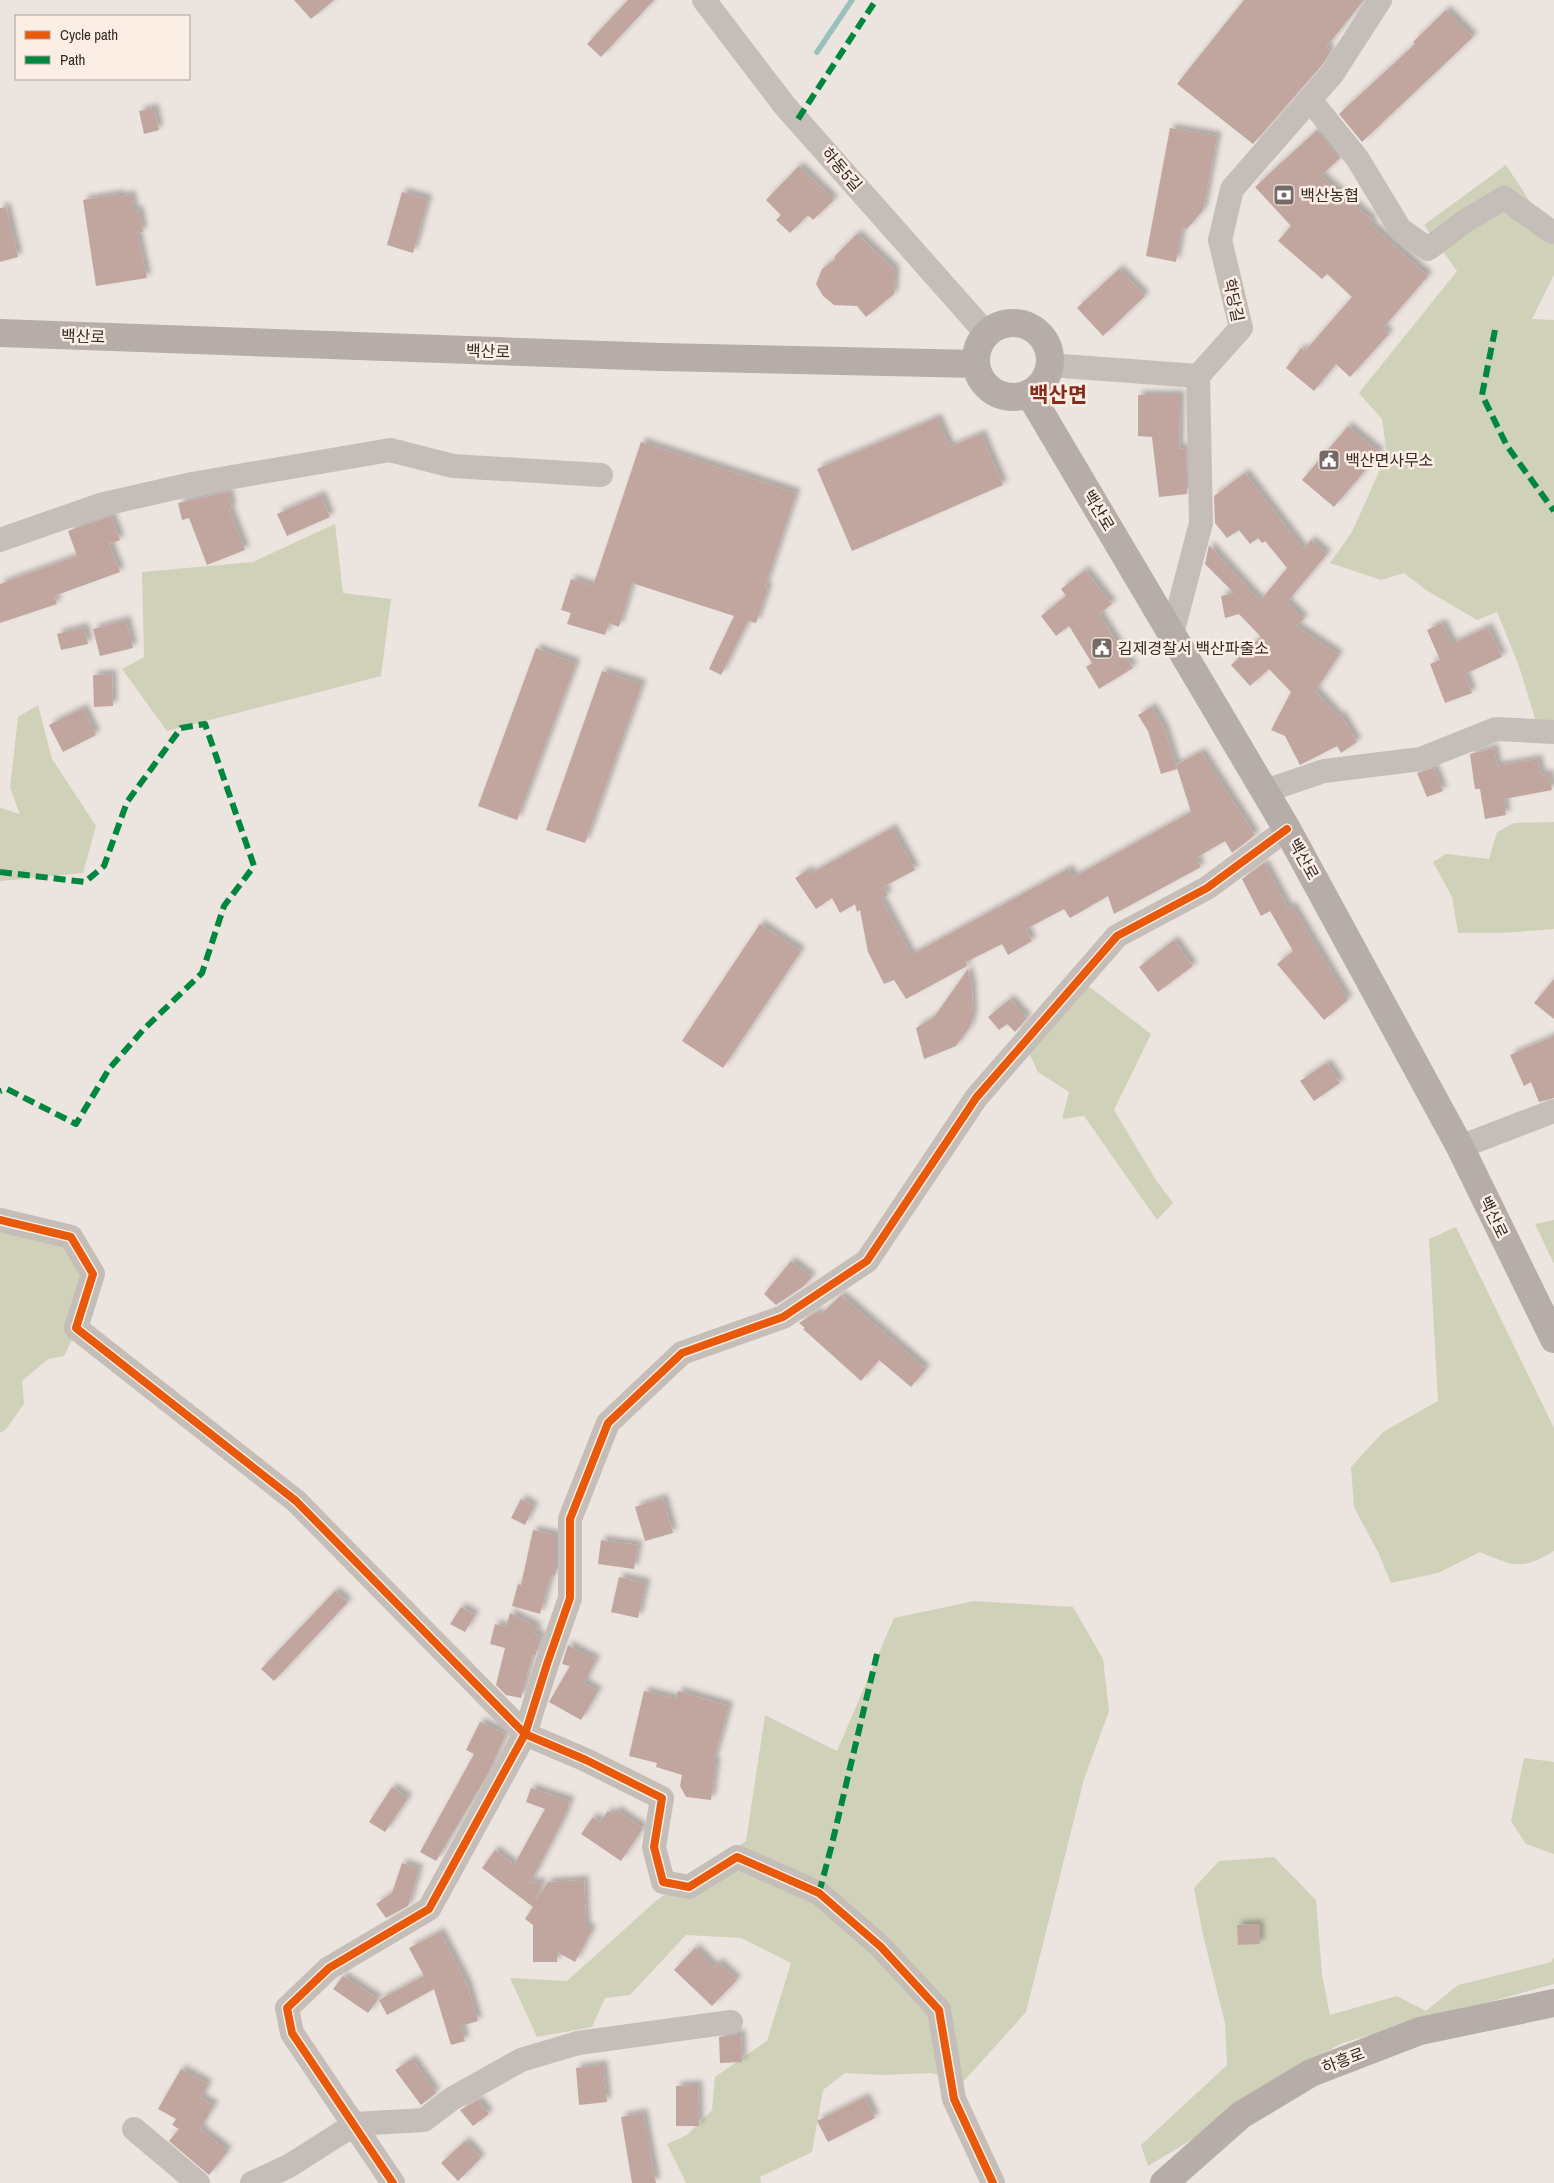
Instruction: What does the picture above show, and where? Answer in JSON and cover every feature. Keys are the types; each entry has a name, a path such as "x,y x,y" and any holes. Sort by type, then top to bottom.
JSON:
{"main road":[{"path":"1008,324 1030,327 1046,343 1049,365 1042,381 1029,393 1012,396 995,392 982,380 976,364 977,353 987,334 997,327 1008,324"},
{"name":"백산로","path":"0,333 660,357 976,364"},
{"name":"백산로","path":"1029,393 1287,829 1460,1147 1554,1339"},
{"name":"하흥로","path":"1164,2183 1241,2115 1311,2073 1420,2031 1554,2003"}],"street":[{"name":"하동5길","path":"704,0 785,106 987,334"},
{"name":"학당길","path":"1198,376 1241,328 1220,240 1232,190 1333,73 1380,0"},
{"path":"1310,100 1357,158 1400,229 1428,249 1465,221 1504,198 1552,232"},
{"path":"1049,365 1198,376 1202,523 1172,634"},
{"path":"0,540 100,505 192,484 390,450 453,466 601,475"},
{"path":"1265,791 1324,771 1421,759 1496,729 1554,732"},
{"path":"393,2183 292,2033 287,2008 329,1968 429,1909 525,1734 570,1598 570,1519 608,1423 682,1353 782,1317 867,1261 976,1098 1117,936 1207,888 1287,829"},
{"path":"1460,1147 1554,1111"},
{"path":"0,1220 71,1238 93,1274 76,1328 296,1501 525,1734 586,1760 662,1798 654,1847 663,1882 689,1888 737,1857 819,1892 881,1947 939,2010 954,2099 993,2183"},
{"path":"252,2183 289,2166 354,2124 424,2120 453,2098 521,2060 578,2044 731,2022"},
{"path":"134,2129 198,2183"}],"green space":[{"path":"1506,165 1554,239 1554,275 1532,319 1554,320 1554,721 1536,722 1519,666 1497,612 1477,620 1426,590 1404,573 1381,580 1330,563 1352,532 1387,454 1382,419 1359,393 1457,271 1424,225"},
{"path":"335,524 343,593 391,599 381,676 167,731 122,669 144,657 142,572 253,562"},
{"path":"38,705 52,759 96,826 83,873 0,881 0,808 20,814 10,788 18,717"},
{"path":"1554,822 1554,929 1502,933 1458,933 1452,897 1433,862 1446,854 1489,859 1497,832 1514,823"},
{"path":"1083,982 1151,1034 1114,1110 1156,1180 1173,1203 1157,1220 1084,1116 1062,1119 1069,1092 1038,1072 1027,1048"},
{"path":"0,1212 61,1242 75,1257 92,1300 64,1356 48,1359 22,1381 24,1404 6,1429 0,1433"},
{"path":"1554,1220 1554,1264 1535,1224"},
{"path":"1456,1227 1554,1428 1554,1551 1525,1564 1501,1561 1480,1552 1438,1573 1391,1583 1378,1552 1354,1507 1351,1467 1383,1432 1438,1401 1429,1239"},
{"path":"974,1601 1073,1607 1103,1659 1109,1711 1084,1779 1026,2012 964,2081 930,2073 882,2075 845,2073 823,2090 812,2152 760,2177 761,2183 686,2183 667,2144 687,2135 712,2110 715,2077 767,2041 791,1963 741,1938 686,1935 630,1995 605,1998 592,2027 537,2037 510,1978 567,1981 657,1900 746,1841 765,1715 837,1751 894,1618"},
{"path":"1524,1758 1554,1762 1554,1854 1526,1844 1511,1821"},
{"path":"1274,1857 1316,1900 1322,1975 1330,2015 1397,1996 1426,2011 1458,1985 1551,1962 1554,1957 1554,1984 1342,2043 1244,2098 1201,2134 1148,2166 1141,2145 1227,2065 1225,2023 1203,1935 1194,1888 1219,1861"}],"building":[{"path":"294,0 334,0 311,19"},
{"path":"628,0 654,0 601,57 587,44"},
{"path":"1244,0 1364,0 1326,47 1331,51 1322,65 1253,144 1177,84"},
{"path":"1446,10 1473,37 1362,142 1339,114 1415,44 1413,42"},
{"path":"154,108 159,130 144,134 139,111"},
{"path":"1170,128 1217,136 1203,210 1187,229 1182,228 1176,262 1146,256"},
{"path":"1317,130 1340,158 1321,176 1373,221 1370,224 1428,276 1383,328 1389,334 1350,377 1336,364 1314,391 1286,368 1301,348 1305,351 1352,297 1327,274 1322,279 1278,241 1291,226 1255,187"},
{"path":"799,166 834,200 813,220 808,215 790,233 776,220 781,215 766,200"},
{"path":"402,192 428,199 413,253 387,245"},
{"path":"120,194 120,197 131,195 134,211 139,210 143,232 137,233 147,278 96,286 83,200"},
{"path":"6,207 18,257 0,262 0,208"},
{"path":"857,234 895,270 894,294 866,317 857,306 834,305 823,296 816,284 822,269 835,259 835,256"},
{"path":"1119,269 1145,296 1103,336 1077,308"},
{"path":"1138,395 1180,395 1179,449 1186,448 1187,494 1159,497 1152,437 1138,436"},
{"path":"937,418 950,447 981,434 1003,485 852,551 817,469"},
{"path":"1348,426 1380,453 1334,507 1302,480"},
{"path":"641,442 796,493 765,586 768,588 756,623 748,621 721,675 709,669 734,616 632,583 619,627 609,623 605,635 567,624 571,613 561,610 571,579 593,586"},
{"path":"1245,473 1303,549 1311,540 1327,554 1287,602 1304,619 1296,626 1339,655 1315,691 1339,717 1341,715 1357,742 1341,753 1337,746 1300,765 1285,736 1271,730 1291,692 1269,669 1250,686 1231,665 1261,637 1239,614 1225,618 1221,596 1234,593 1205,564 1209,545 1260,601 1287,568 1265,541 1262,543 1258,538 1250,544 1239,530 1227,538 1215,523 1214,496"},
{"path":"228,492 232,508 229,509 245,550 207,565 189,518 182,520 178,503"},
{"path":"321,495 330,517 287,536 277,514"},
{"path":"111,516 120,540 109,544 120,572 54,596 57,604 0,623 0,584 77,556 68,531"},
{"path":"1085,570 1112,604 1099,614 1133,668 1099,689 1086,667 1092,663 1069,626 1056,636 1041,616 1066,596 1061,589"},
{"path":"126,620 133,648 100,656 93,629"},
{"path":"1442,623 1452,644 1488,627 1502,657 1465,674 1472,693 1445,703 1430,664 1440,660 1427,630"},
{"path":"84,627 88,644 61,650 57,634"},
{"path":"536,648 576,663 517,820 478,806"},
{"path":"602,671 642,684 585,843 546,830"},
{"path":"112,674 113,706 94,707 93,675"},
{"path":"1152,707 1165,730 1177,769 1161,774 1148,731 1138,715"},
{"path":"83,708 96,735 63,752 49,725"},
{"path":"1494,748 1497,766 1538,759 1541,775 1549,774 1552,790 1504,799 1506,815 1485,819 1480,789 1475,789 1470,754"},
{"path":"1201,752 1255,835 1232,853 1225,841 1196,858 1201,867 1114,914 1108,896 1070,918 1064,909 1026,929 1032,941 1008,955 1002,944 966,962 967,966 906,999 894,980 884,984 868,952 860,910 857,912 855,904 840,913 832,898 816,909 795,878 808,870 810,874 892,828 915,870 883,887 888,895 881,899 911,955 1068,869 1074,877 1191,812 1176,765"},
{"path":"1434,768 1443,791 1427,797 1417,773"},
{"path":"1264,863 1288,908 1292,906 1348,1000 1324,1020 1277,964 1293,951 1270,911 1261,916 1242,879"},
{"path":"760,924 801,951 723,1068 682,1041"},
{"path":"1174,940 1193,966 1158,992 1139,967"},
{"path":"968,969 972,987 973,1017 969,1028 956,1046 924,1059 916,1028 934,1017"},
{"path":"1554,979 1554,1019 1534,1003"},
{"path":"1010,999 1027,1018 1015,1032 1007,1024 999,1030 988,1017"},
{"path":"1554,1036 1554,1098 1539,1102 1531,1082 1524,1086 1510,1055"},
{"path":"1327,1063 1340,1083 1314,1101 1300,1081"},
{"path":"791,1261 812,1277 804,1286 776,1305 764,1294"},
{"path":"841,1295 926,1369 911,1387 879,1360 861,1381 803,1329 805,1328 799,1323 816,1312 820,1315"},
{"path":"663,1498 673,1533 645,1541 635,1507"},
{"path":"521,1499 534,1506 525,1525 511,1518"},
{"path":"533,1530 556,1535 555,1576 551,1575 540,1614 512,1606 518,1584 521,1585"},
{"path":"601,1540 638,1545 634,1569 598,1564"},
{"path":"619,1577 646,1583 638,1618 611,1612"},
{"path":"335,1591 348,1602 274,1681 261,1669"},
{"path":"461,1607 475,1615 465,1632 450,1624"},
{"path":"510,1613 537,1627 535,1634 542,1636 535,1656 532,1655 521,1698 506,1695 496,1685 505,1648 490,1644 495,1624 506,1627"},
{"path":"568,1645 596,1660 584,1683 598,1691 581,1720 549,1702 570,1666 562,1664"},
{"path":"644,1691 676,1699 678,1691 729,1706 713,1762 716,1762 711,1800 686,1797 680,1786 682,1775 656,1767 657,1763 629,1756"},
{"path":"480,1722 506,1734 488,1774 436,1861 420,1852 474,1754 466,1750"},
{"path":"392,1787 408,1798 385,1832 369,1822"},
{"path":"531,1788 570,1801 563,1820 530,1883 542,1882 536,1900 548,1882 584,1880 586,1926 592,1930 575,1962 557,1952 557,1962 533,1962 533,1925 525,1919 533,1907 482,1868 495,1850 514,1865 545,1809 526,1802"},
{"path":"616,1810 643,1828 621,1861 581,1834 593,1817 600,1822 608,1811 613,1815"},
{"path":"402,1863 419,1869 408,1906 386,1918 376,1904 392,1893"},
{"path":"1259,1924 1260,1944 1238,1945 1237,1925"},
{"path":"440,1932 467,1984 478,2021 461,2026 465,2041 451,2045 434,1989 387,2015 379,2000 424,1976 409,1948"},
{"path":"695,1948 714,1967 718,1962 737,1980 712,2006 674,1970"},
{"path":"343,1976 378,1999 368,2013 333,1989"},
{"path":"741,2034 742,2062 720,2063 719,2037"},
{"path":"412,2059 436,2093 421,2105 395,2070"},
{"path":"603,2065 607,2102 579,2105 576,2068"},
{"path":"181,2069 208,2084 201,2098 214,2105 200,2129 228,2151 209,2175 169,2141 179,2129 172,2125 176,2119 158,2109"},
{"path":"698,2085 699,2126 676,2126 676,2086"},
{"path":"865,2097 875,2118 828,2142 817,2121"},
{"path":"478,2100 489,2114 473,2126 460,2110"},
{"path":"643,2113 656,2183 632,2183 621,2117"},
{"path":"465,2141 481,2158 458,2181 441,2163"}],"waterway":[{"path":"817,52 852,0"}],"marked path":[{"path":"798,119 876,0"},
{"path":"1495,330 1482,395 1507,446 1554,511"},
{"path":"0,872 85,882 104,866 127,802 181,728 205,724 254,866 224,906 202,973 143,1030 109,1069 76,1124 7,1089 0,1091"},
{"path":"819,1893 878,1650"}],"cycle path":[{"path":"393,2183 292,2033 287,2008 329,1968 429,1909 525,1734 570,1598 570,1519 608,1423 682,1353 783,1317 867,1261 976,1098 1117,936 1207,888 1287,829"},
{"path":"0,1220 71,1237 93,1274 76,1328 296,1501 525,1734 586,1760 662,1798 654,1847 663,1882 689,1887 737,1857 819,1893 881,1947 939,2010 954,2099 993,2183"}],"place":[{"name":"백산농협","path":"1284,195"},
{"name":"백산면사무소","path":"1329,460"},
{"name":"김제경찰서 백산파출소","path":"1102,648"}],"district":[{"name":"백산면","path":"1058,395"}]}
